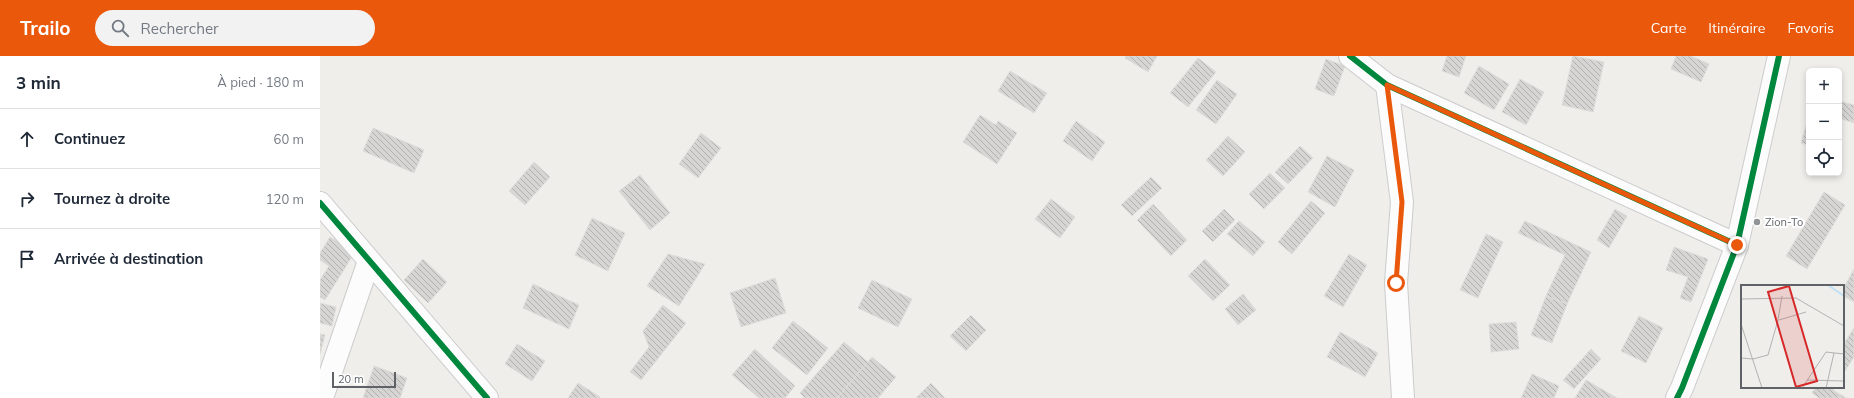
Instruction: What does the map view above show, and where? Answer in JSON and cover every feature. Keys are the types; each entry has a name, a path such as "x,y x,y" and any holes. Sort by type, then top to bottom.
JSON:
{"street":[{"path":"1350,56 1387,85 1737,245"},
{"path":"1677,398 1737,245 1778,56"},
{"path":"1387,85 1402,202 1396,283 1403,398"},
{"path":"320,203 487,398"},
{"path":"322,398 369,261"}],"building":[{"path":"1126,56 1157,56 1148,72 1125,58"},
{"path":"1447,56 1466,56 1459,77 1442,71"},
{"path":"1573,56 1604,62 1593,112 1562,105"},
{"path":"1676,56 1691,56 1709,64 1701,82 1671,69"},
{"path":"1198,58 1216,72 1188,107 1170,93"},
{"path":"1326,59 1345,66 1334,96 1315,89"},
{"path":"1479,66 1509,84 1494,110 1464,93"},
{"path":"1010,71 1047,93 1034,113 998,91"},
{"path":"1520,79 1544,92 1526,125 1502,112"},
{"path":"1217,80 1237,94 1216,124 1196,110"},
{"path":"1842,102 1854,105 1854,123 1842,119"},
{"path":"980,115 996,125 998,121 1017,133 997,164 963,142"},
{"path":"1076,121 1105,142 1092,161 1063,141"},
{"path":"1806,126 1806,144 1801,143"},
{"path":"373,128 424,150 414,173 363,151"},
{"path":"701,133 721,148 698,178 679,164"},
{"path":"1228,136 1245,152 1223,176 1206,160"},
{"path":"1300,146 1313,158 1288,184 1275,172"},
{"path":"1327,156 1354,170 1335,207 1308,192"},
{"path":"534,162 550,177 525,205 509,191"},
{"path":"1270,173 1285,188 1264,209 1249,194"},
{"path":"640,175 670,213 650,230 619,191"},
{"path":"1151,177 1162,188 1132,216 1121,205"},
{"path":"1824,192 1845,205 1807,269 1786,256"},
{"path":"1051,199 1075,217 1060,238 1035,219"},
{"path":"1311,201 1325,213 1292,254 1278,242"},
{"path":"1153,204 1187,240 1171,256 1137,220"},
{"path":"1224,209 1235,220 1213,242 1202,231"},
{"path":"1615,209 1627,216 1609,248 1597,240"},
{"path":"592,218 625,233 608,271 575,255"},
{"path":"1239,221 1265,242 1253,256 1227,234"},
{"path":"1525,221 1591,252 1567,304 1546,296 1565,255 1518,233"},
{"path":"1486,234 1503,242 1478,298 1460,290"},
{"path":"330,237 355,252 325,300 320,297 320,280 329,266 320,260 320,253"},
{"path":"1674,247 1708,259 1691,302 1680,298 1688,277 1666,270"},
{"path":"668,254 705,264 679,306 647,286"},
{"path":"1349,254 1367,265 1343,307 1324,296"},
{"path":"423,259 447,282 428,303 404,280"},
{"path":"1205,259 1230,285 1213,301 1188,276"},
{"path":"1854,269 1854,302 1844,297 1844,287"},
{"path":"775,278 786,313 741,327 730,293"},
{"path":"872,280 912,299 898,327 858,308"},
{"path":"533,284 579,305 569,329 523,308"},
{"path":"1243,294 1256,310 1238,325 1225,309"},
{"path":"1546,296 1567,304 1552,343 1531,335"},
{"path":"320,303 336,307 332,326 320,323"},
{"path":"663,305 686,323 641,380 630,372 649,347 643,331"},
{"path":"971,315 986,330 966,351 950,336"},
{"path":"1639,316 1663,328 1646,363 1621,351"},
{"path":"793,321 828,348 807,375 772,348"},
{"path":"1516,322 1519,349 1491,352 1489,324"},
{"path":"1854,328 1854,357 1844,372 1844,343"},
{"path":"1340,332 1378,353 1365,377 1327,357"},
{"path":"320,334 325,335 320,354"},
{"path":"844,342 868,362 837,398 805,398 800,393"},
{"path":"517,344 545,361 532,381 505,364"},
{"path":"755,349 795,386 785,398 759,398 732,375"},
{"path":"1591,349 1601,359 1574,389 1563,380"},
{"path":"872,357 896,377 878,398 837,398"},
{"path":"374,366 407,378 400,398 363,398"},
{"path":"1532,374 1559,386 1554,398 1521,398"},
{"path":"1586,380 1617,398 1575,398"},
{"path":"578,383 600,397 600,398 568,398"},
{"path":"931,383 945,398 916,398"},
{"path":"1815,388 1834,388 1833,390 1846,398 1819,398 1812,393"}],"cycle path":[{"path":"1350,56 1387,85 1737,245"},
{"path":"1677,398 1737,245 1779,56"},
{"path":"320,203 487,398"}],"place":[{"name":"Zion-To","path":"1757,222"}],"route":[{"path":"1396,283 1402,202 1387,85 1737,245"}]}
